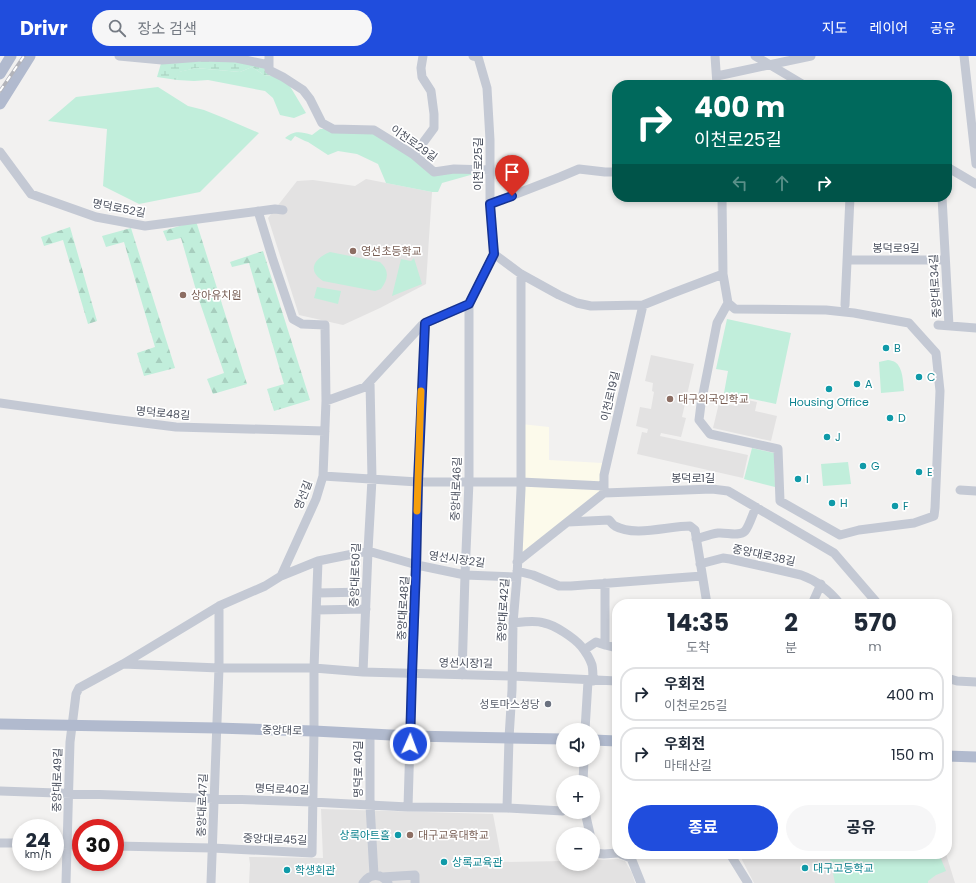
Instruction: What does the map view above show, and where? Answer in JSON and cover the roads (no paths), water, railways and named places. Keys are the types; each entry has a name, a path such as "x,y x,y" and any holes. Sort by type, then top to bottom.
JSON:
{"main road":[{"path":"0,74 11,56"},
{"path":"0,104 30,56"},
{"name":"중앙대로","path":"0,724 217,728 410,736 556,739"},
{"path":"600,740 612,741"},
{"path":"952,756 976,757"}],"street":[{"path":"119,56 162,60 202,57 269,60"},
{"path":"414,155 434,128 431,91 422,78 421,68 423,56"},
{"name":"이천로25길","path":"476,56 488,88 490,204 494,254"},
{"path":"715,56 717,80 769,65 811,56"},
{"path":"755,56 795,80"},
{"path":"964,56 976,158"},
{"name":"이천로29길","path":"269,60 268,70 283,77 303,90 310,99 322,123 333,128 374,130 414,155 434,172 454,170 490,170"},
{"name":"명덕로52길","path":"0,152 31,194 96,217 145,226 275,209 283,210"},
{"path":"490,204 579,169 612,172"},
{"path":"952,170 976,184"},
{"path":"722,202 723,274 728,303 717,323 703,390 699,420 710,434 778,449 780,501 840,535 859,530 914,523 934,516 940,391 936,353 909,324 854,313 826,310 735,309 728,303"},
{"path":"845,305 850,202"},
{"name":"중앙대로34길","path":"942,202 949,326"},
{"name":"영선길","path":"258,211 293,319 302,324 325,325 326,401 323,476 316,499 281,576"},
{"path":"326,401 365,387 422,325 469,304 494,254 521,274 559,295 577,303 591,306 643,305 723,274"},
{"name":"봉덕로9길","path":"847,260 945,260"},
{"name":"중앙대로42길","path":"507,808 508,738 521,482 521,274"},
{"name":"중앙대로46길","path":"462,674 469,481 469,304"},
{"name":"이천로19길","path":"604,489 604,475 643,305"},
{"name":"중앙대로48길","path":"408,807 418,482 425,323"},
{"path":"938,325 976,328"},
{"name":"중앙대로50길","path":"363,672 372,479 370,382"},
{"name":"명덕로48길","path":"0,403 112,420 176,427 325,432"},
{"path":"323,476 418,482 521,482 604,489"},
{"path":"517,570 604,489"},
{"name":"봉덕로1길","path":"604,489 712,489 728,491 834,553 874,599"},
{"path":"960,490 976,491"},
{"path":"696,539 716,533 741,533 746,530 756,508"},
{"path":"568,522 608,520 614,526 633,531 651,531 679,526 690,526 695,530 706,599"},
{"name":"영선시장2길","path":"281,576 318,561 368,551 416,565 465,575 517,570 559,586 702,576"},
{"name":"중앙대로38길","path":"700,564 723,558 800,575 811,578 821,584 835,599"},
{"path":"314,668 318,561"},
{"path":"124,664 219,606 265,586 281,576"},
{"path":"605,583 605,644"},
{"path":"814,599 821,584"},
{"path":"317,594 366,592"},
{"path":"217,728 220,668 219,606"},
{"path":"316,610 366,610"},
{"path":"513,623 546,623 556,627 568,635 584,650 592,666 586,723"},
{"path":"584,650 596,642 612,646"},
{"name":"영선시장1길","path":"124,664 266,669 314,668 363,672 462,674 612,681"},
{"name":"중앙대로49길","path":"66,883 70,742 76,694 79,688 124,664"},
{"name":"중앙대로45길","path":"124,846 212,848 312,853 314,668"},
{"path":"952,680 976,682"},
{"name":"중앙대로47길","path":"211,883 217,728"},
{"name":"명덕로 40길","path":"370,734 370,805 382,878"},
{"name":"명덕로40길","path":"0,791 312,802 408,807 507,808 556,811"},
{"path":"0,843 12,843"},
{"path":"67,844 72,844"},
{"path":"600,854 612,853"},
{"path":"631,859 640,883"},
{"path":"733,859 748,883"},
{"path":"362,883 370,876 382,878 415,875 415,883"}],"railway":[{"path":"0,91 24,56"}],"place":[{"name":"영선초등학교","path":"353,251"},
{"name":"상아유치원","path":"183,295"},
{"name":"B","path":"886,348"},
{"name":"C","path":"919,377"},
{"name":"A","path":"857,384"},
{"name":"Housing Office","path":"829,389"},
{"name":"대구외국인학교","path":"670,399"},
{"name":"D","path":"890,418"},
{"name":"J","path":"827,437"},
{"name":"G","path":"863,466"},
{"name":"E","path":"919,472"},
{"name":"I","path":"798,479"},
{"name":"H","path":"832,503"},
{"name":"F","path":"895,506"},
{"name":"성토마스성당","path":"548,704"},
{"name":"상록아트홀","path":"398,835"},
{"name":"대구교육대학교","path":"410,835"},
{"name":"상록교육관","path":"444,862"},
{"name":"대구고등학교","path":"805,868"},
{"name":"학생회관","path":"287,870"}]}
